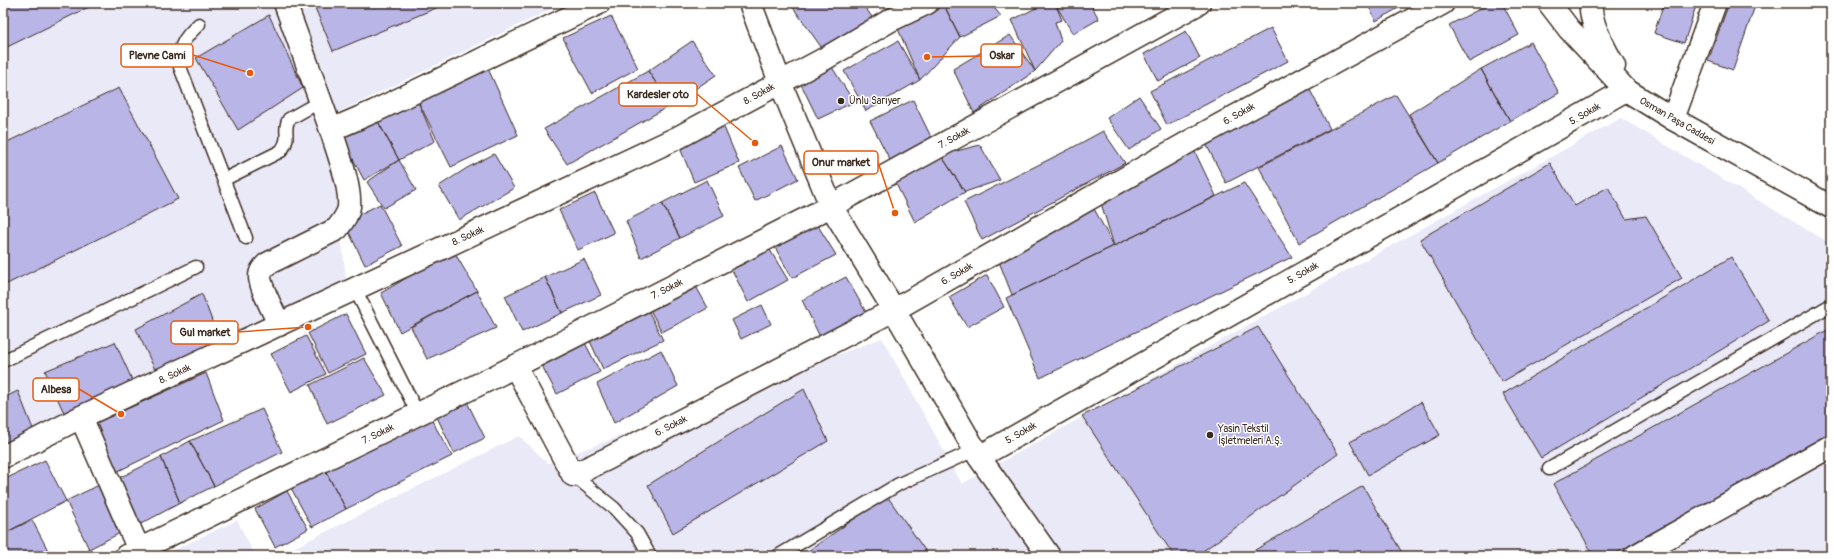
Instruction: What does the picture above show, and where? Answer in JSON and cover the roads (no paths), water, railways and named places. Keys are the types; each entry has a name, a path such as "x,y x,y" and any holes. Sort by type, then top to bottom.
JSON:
{"street":[{"path":"279,324 260,281 260,272 263,267 337,229 349,208 349,196 331,130 285,3"},
{"path":"331,130 382,108 599,3"},
{"path":"750,3 780,82 831,206 894,310 977,453 1049,556"},
{"name":"8. Sokak","path":"3,457 81,418 279,324 679,137 826,58 891,20 927,3"},
{"name":"7. Sokak","path":"133,553 515,366 831,206 1199,3"},
{"name":"6. Sokak","path":"573,474 607,459 894,310 1192,140 1443,3"},
{"name":"Osman Paşa Caddesi","path":"1549,3 1569,29 1626,90 1673,119 1831,207"},
{"path":"1591,3 1599,37 1626,90"},
{"path":"1673,119 1715,3"},
{"name":"5. Sokak","path":"977,453 1626,90"},
{"path":"515,366 573,474"},
{"path":"81,418 133,553"},
{"path":"1635,556 1831,446"}],"lane":[{"path":"199,24 189,33 180,48 180,67 225,179 246,238"},
{"path":"225,179 281,151 286,145 288,138 286,127 289,118 321,101"},
{"path":"3,361 196,267"},
{"path":"355,289 418,414"},
{"path":"1549,469 1831,305"},
{"path":"778,556 899,484 977,453"},
{"path":"573,474 614,508 637,533 650,556"}],"place":[{"name":"Oskar","path":"927,57"},
{"name":"Plevne Cami","path":"250,73"},
{"name":"Ünlu Sarıyer","path":"841,101"},
{"name":"Kardesler oto","path":"755,143"},
{"name":"Onur market","path":"895,213"},
{"name":"Gul market","path":"308,327"},
{"name":"Albesa","path":"121,414"},
{"name":"Yasin Tekstil İşletmeleri A.Ş.","path":"1210,435"}]}
